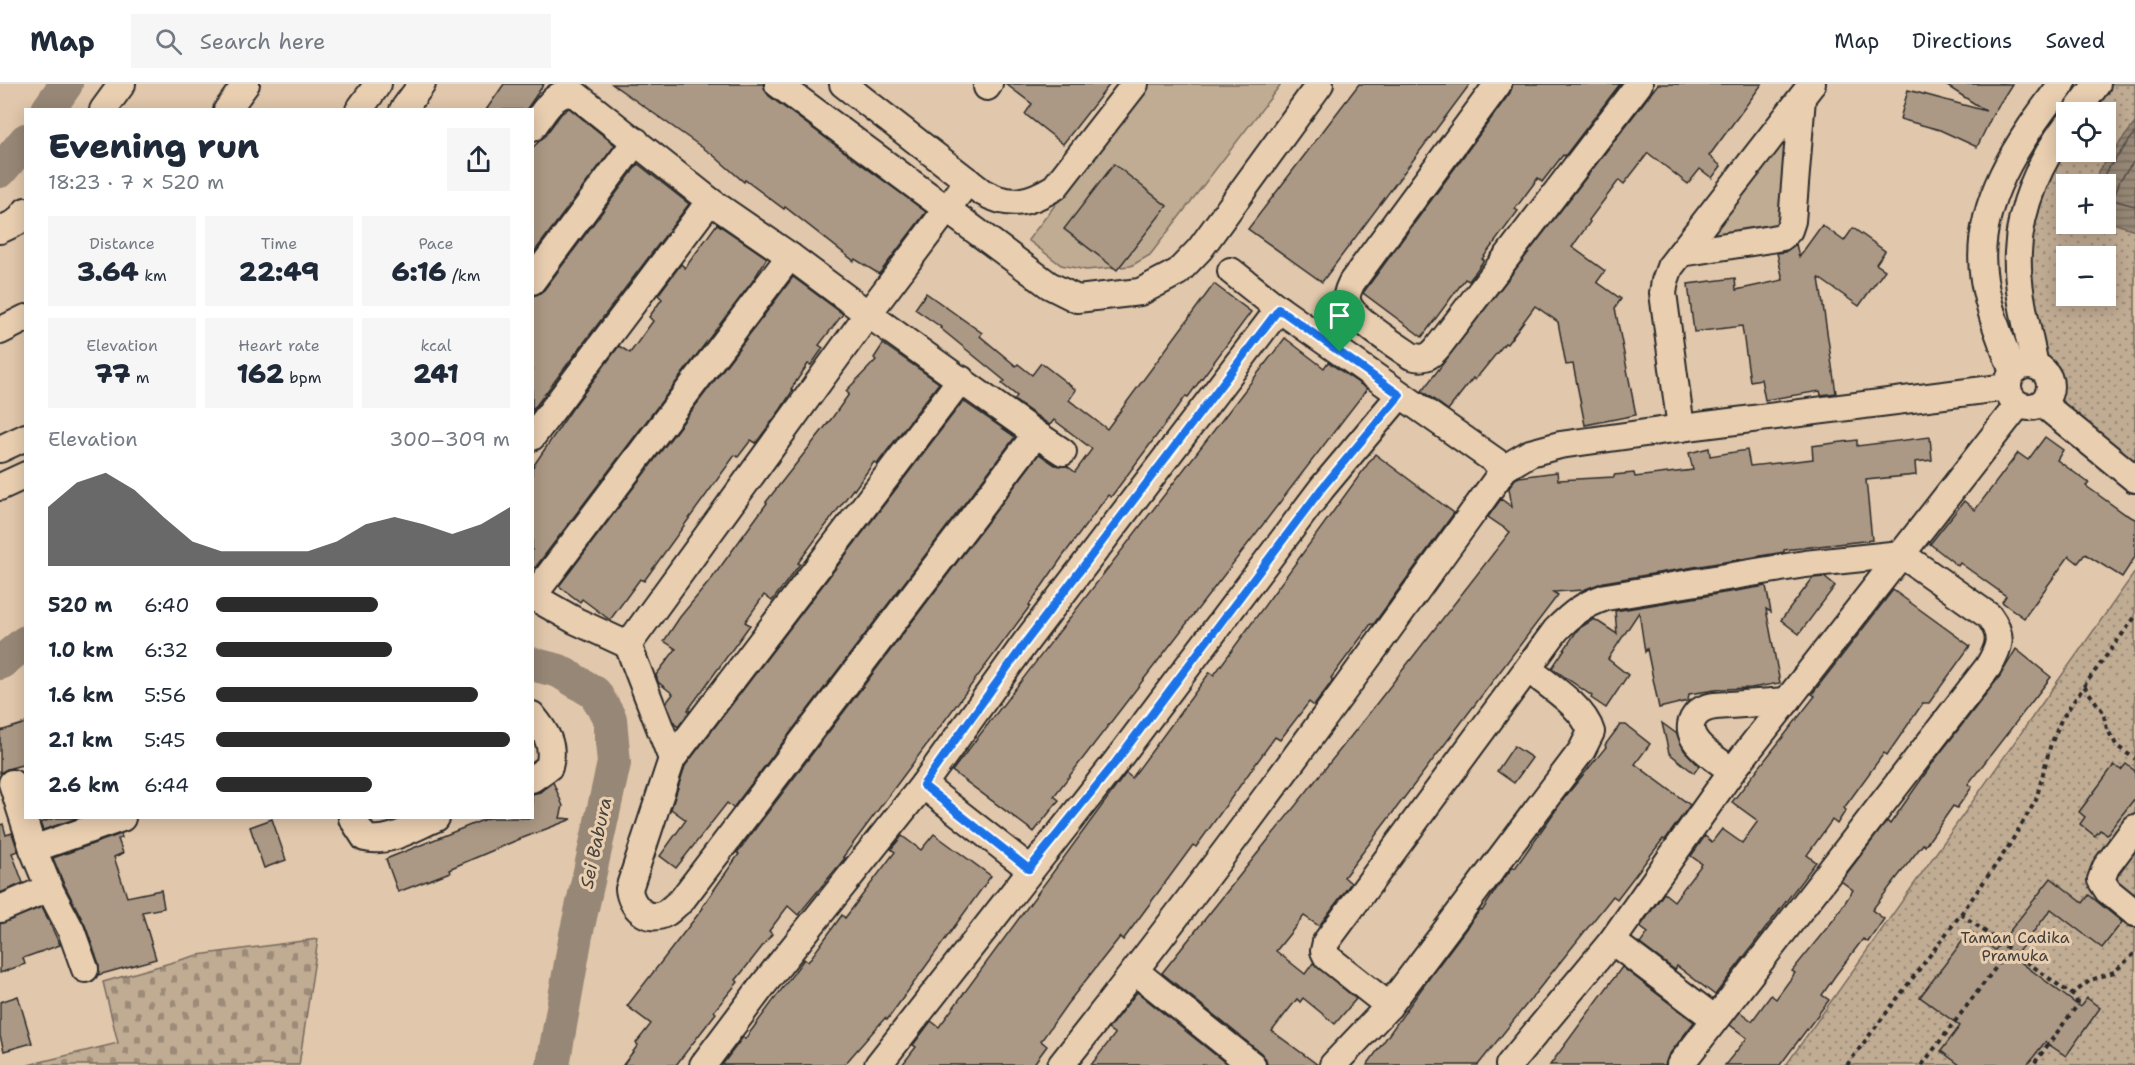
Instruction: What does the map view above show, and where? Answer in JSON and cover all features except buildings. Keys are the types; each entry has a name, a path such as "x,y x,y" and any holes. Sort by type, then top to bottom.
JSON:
{"street":[{"path":"104,108 122,84"},
{"path":"228,108 246,84"},
{"path":"360,108 378,84"},
{"path":"404,108 422,84"},
{"path":"778,84 1049,285 1077,300 1140,292 1178,272 1200,249 1320,84"},
{"path":"843,84 968,181 994,199 1009,203 1039,197 1054,187 1135,84"},
{"path":"1498,84 1352,282 1347,294 1347,302 1354,314 1411,356 1420,359 1431,356 1639,84"},
{"path":"2062,84 2031,125 2002,176 1985,228 1983,277 1989,304 2023,387 2135,478"},
{"path":"2084,102 2097,84"},
{"path":"1681,253 1782,237 1789,230 1794,211 1807,91"},
{"path":"1680,428 1663,293 1670,267 1807,91"},
{"path":"534,125 554,100 568,92 575,94 710,201 1063,452"},
{"path":"2031,125 2056,131"},
{"path":"534,278 636,141"},
{"path":"1509,1065 1612,941 1732,771 1901,554 2023,387 2022,302 2018,253 2020,226 2029,194 2056,142"},
{"path":"628,645 868,314 968,181"},
{"path":"534,434 710,201"},
{"path":"0,230 17,222 24,213"},
{"path":"534,595 790,256"},
{"path":"1231,271 1279,309 1505,468"},
{"path":"703,1065 760,989 923,785 1025,643 1279,309"},
{"path":"0,331 24,319"},
{"path":"961,379 672,759 629,889 631,900 643,914 654,916 665,914 681,901 1036,434"},
{"path":"1061,1065 1135,971 1326,717 1505,468 1530,453 1560,445 1680,428 2023,387"},
{"path":"878,1065 1029,869 1115,763 1322,488 1400,395"},
{"path":"0,449 24,438"},
{"path":"0,487 24,476"},
{"path":"1389,1006 1327,957 1324,951 1326,942 1556,630 1573,613 1587,604 1606,597 1805,564 1901,554 1989,616 1997,627 1999,642 1996,653 1988,668 1680,1065"},
{"path":"534,597 576,621 628,645 672,759"},
{"path":"1333,1065 1389,1006 1582,750 1591,732 1588,723 1579,711 1528,669"},
{"path":"1732,771 1698,745 1693,738 1690,729 1692,720 1698,712 1706,707 1787,701"},
{"path":"534,717 544,729 552,752 549,768 534,778"},
{"path":"12,783 33,849 49,888 71,930 85,969"},
{"path":"923,785 1029,869"},
{"path":"33,849 119,819"},
{"path":"353,819 365,838 376,841 434,819"},
{"path":"2135,828 2106,867 2101,880 2108,891 2135,914"},
{"path":"0,909 49,888"},
{"path":"1612,941 1715,1019"},
{"path":"1135,971 1252,1065"}],"path":[{"path":"1847,1065 2007,849 2036,800 2050,747 2061,720 2135,617"},
{"path":"2084,686 2103,712 2107,729 2118,746 2135,759"},
{"path":"1961,914 2071,995 2077,1002 2076,1007 2033,1065"},
{"path":"1922,1065 2009,950"},
{"path":"2071,995 2091,980 2114,972 2135,953"}],"green space":[{"path":"1148,84 1281,84 1150,255 1131,266 1086,270 1061,265 1028,240"},
{"path":"2109,84 2135,84 2135,465 2053,403 2056,378 2051,368 2040,359 2026,287 2029,219 2057,162 2116,162 2116,102 2095,102"},
{"path":"1787,130 1782,230 1699,243"},
{"name":"Taman Cadika Pramuka","path":"2135,572 2135,1065 1786,1065"},
{"path":"318,939 299,1065 28,1065 118,1043 103,982 198,955"}],"water":[{"path":"2135,123 2135,230 2116,224 2116,174 2098,174 2105,162 2116,162 2116,148"}],"waterway":[{"name":"Sei Babura","path":"49,108 66,84"},
{"name":"Sei Babura","path":"0,171 24,142"},
{"name":"Sei Babura","path":"0,663 24,644"},
{"name":"Sei Babura","path":"534,665 559,671 595,693 610,719 614,763 576,935 553,1065"}],"route":[{"path":"1279,309 1340,352 1400,395 1322,488 1115,763 1029,869 923,785 1025,643 1279,309"}]}
